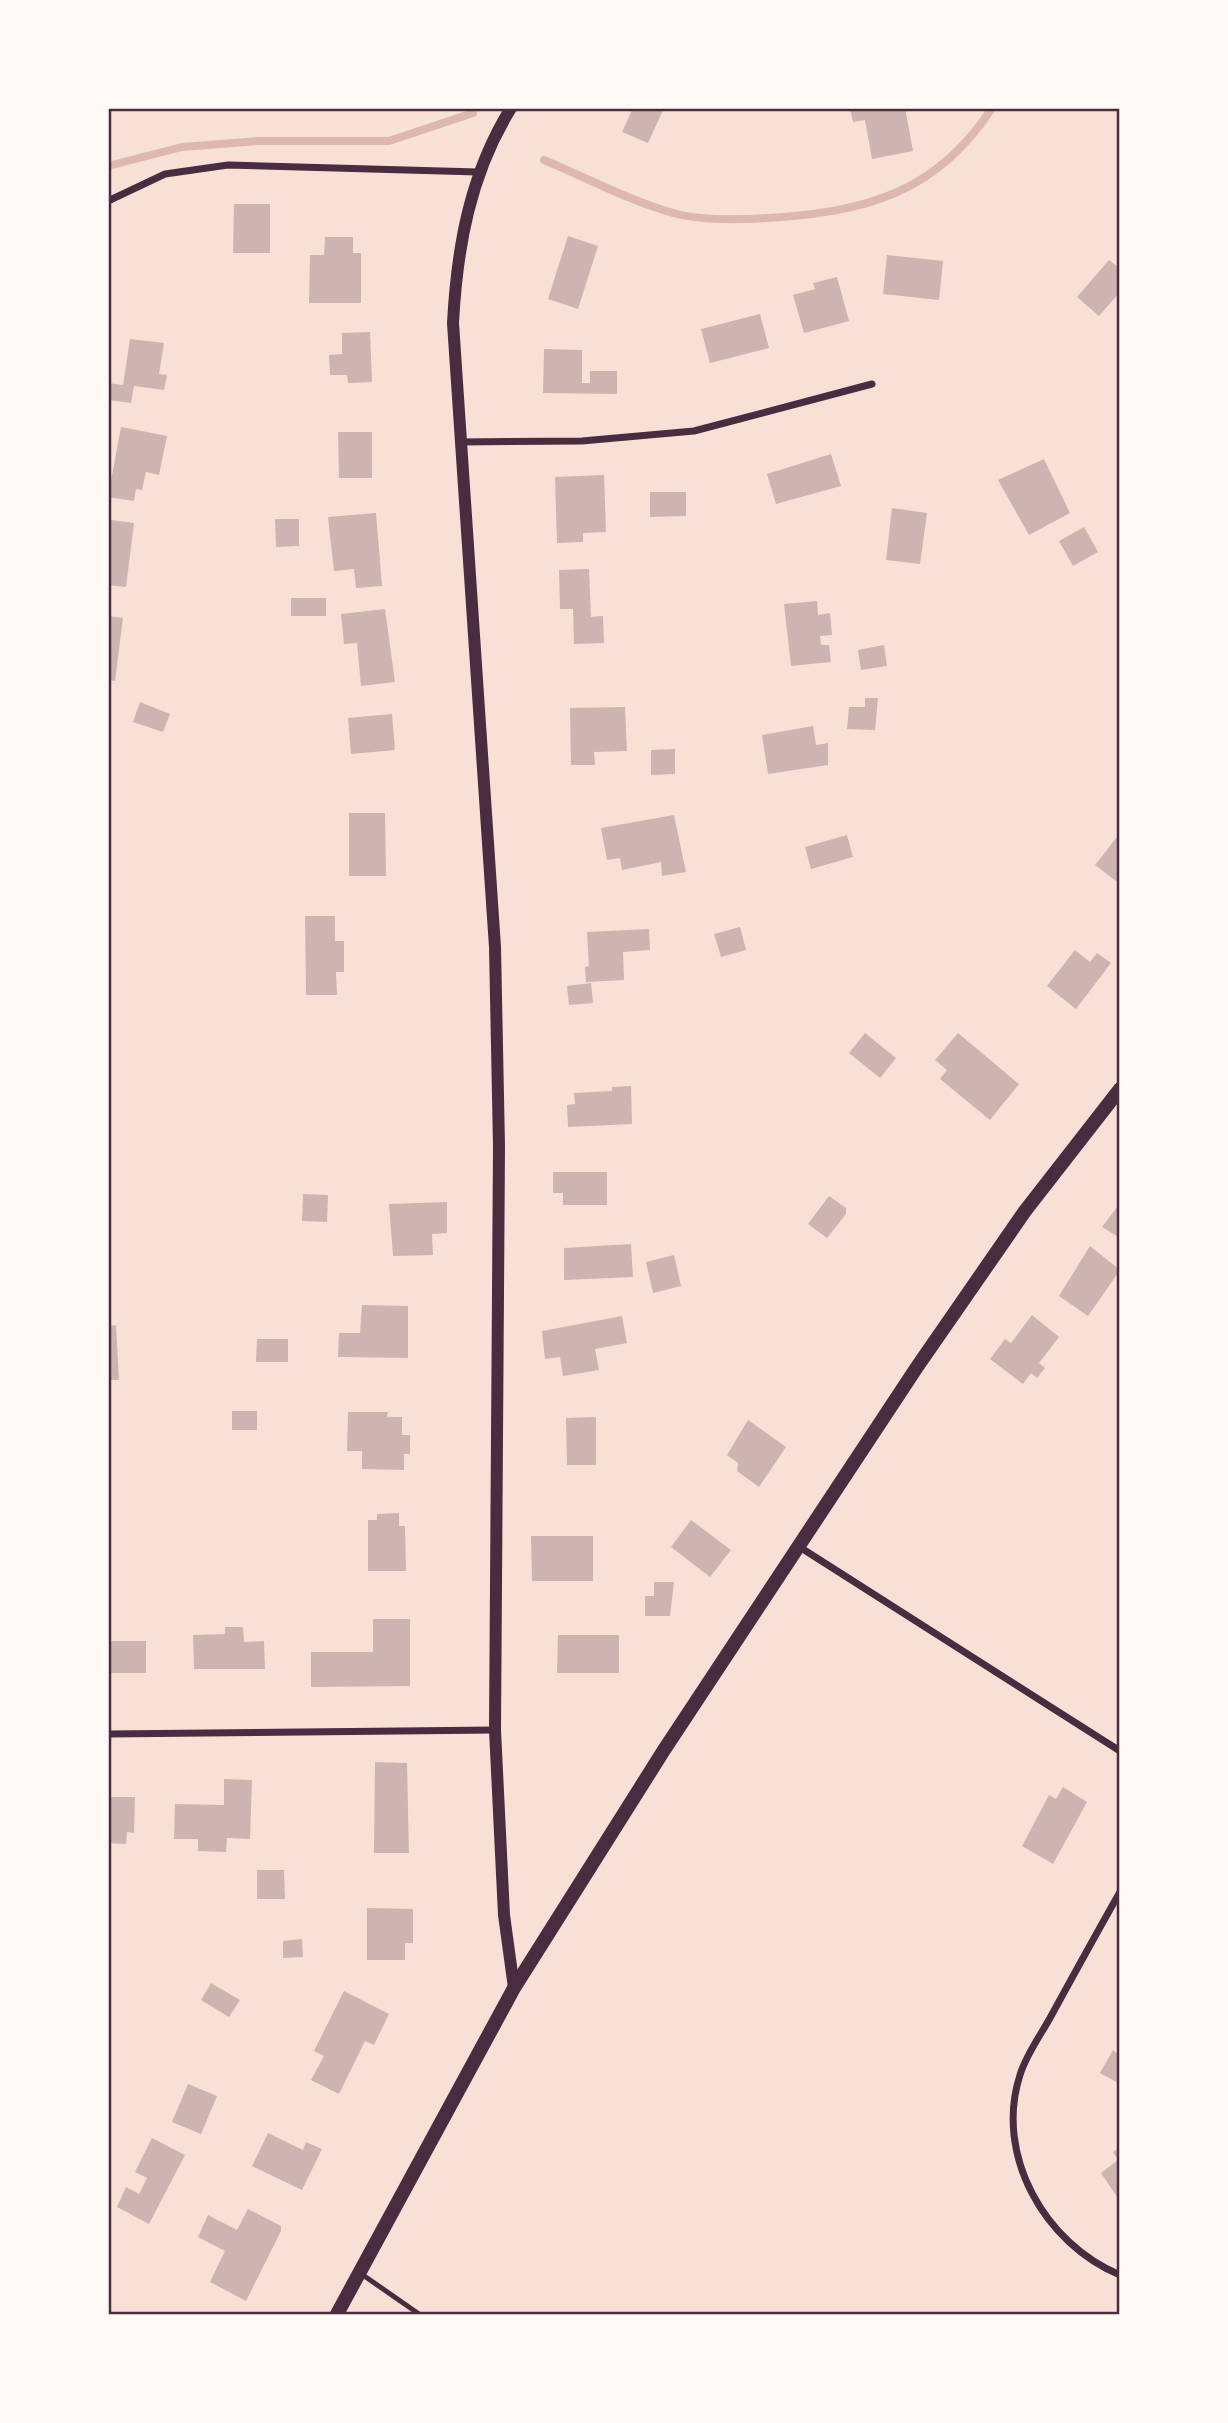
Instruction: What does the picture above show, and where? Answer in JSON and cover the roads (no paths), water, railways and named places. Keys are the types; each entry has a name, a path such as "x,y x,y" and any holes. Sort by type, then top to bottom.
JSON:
{"main road":[{"path":"338,2315 514,1987 798,1546 1025,1211 1119,1089"}],"street":[{"path":"511,108 478,172 456,281 453,323 495,947 499,1146 495,1730 503,1915 514,1987"},
{"path":"108,201 165,174 228,164 478,172"},
{"path":"460,442 582,441 694,431 872,384"},
{"path":"798,1546 1119,1751"},
{"path":"108,1734 495,1730"},
{"path":"1119,1892 1020,2072 1012,2119 1015,2143 1032,2196 1060,2236 1098,2266 1119,2275"}],"lane":[{"path":"360,2273 419,2315"}],"waterway":[{"path":"544,160 640,202 684,216 732,219 803,215 866,203 895,193 922,179 947,161 992,108"},
{"path":"108,166 182,147 258,141 389,141 473,113"}]}
